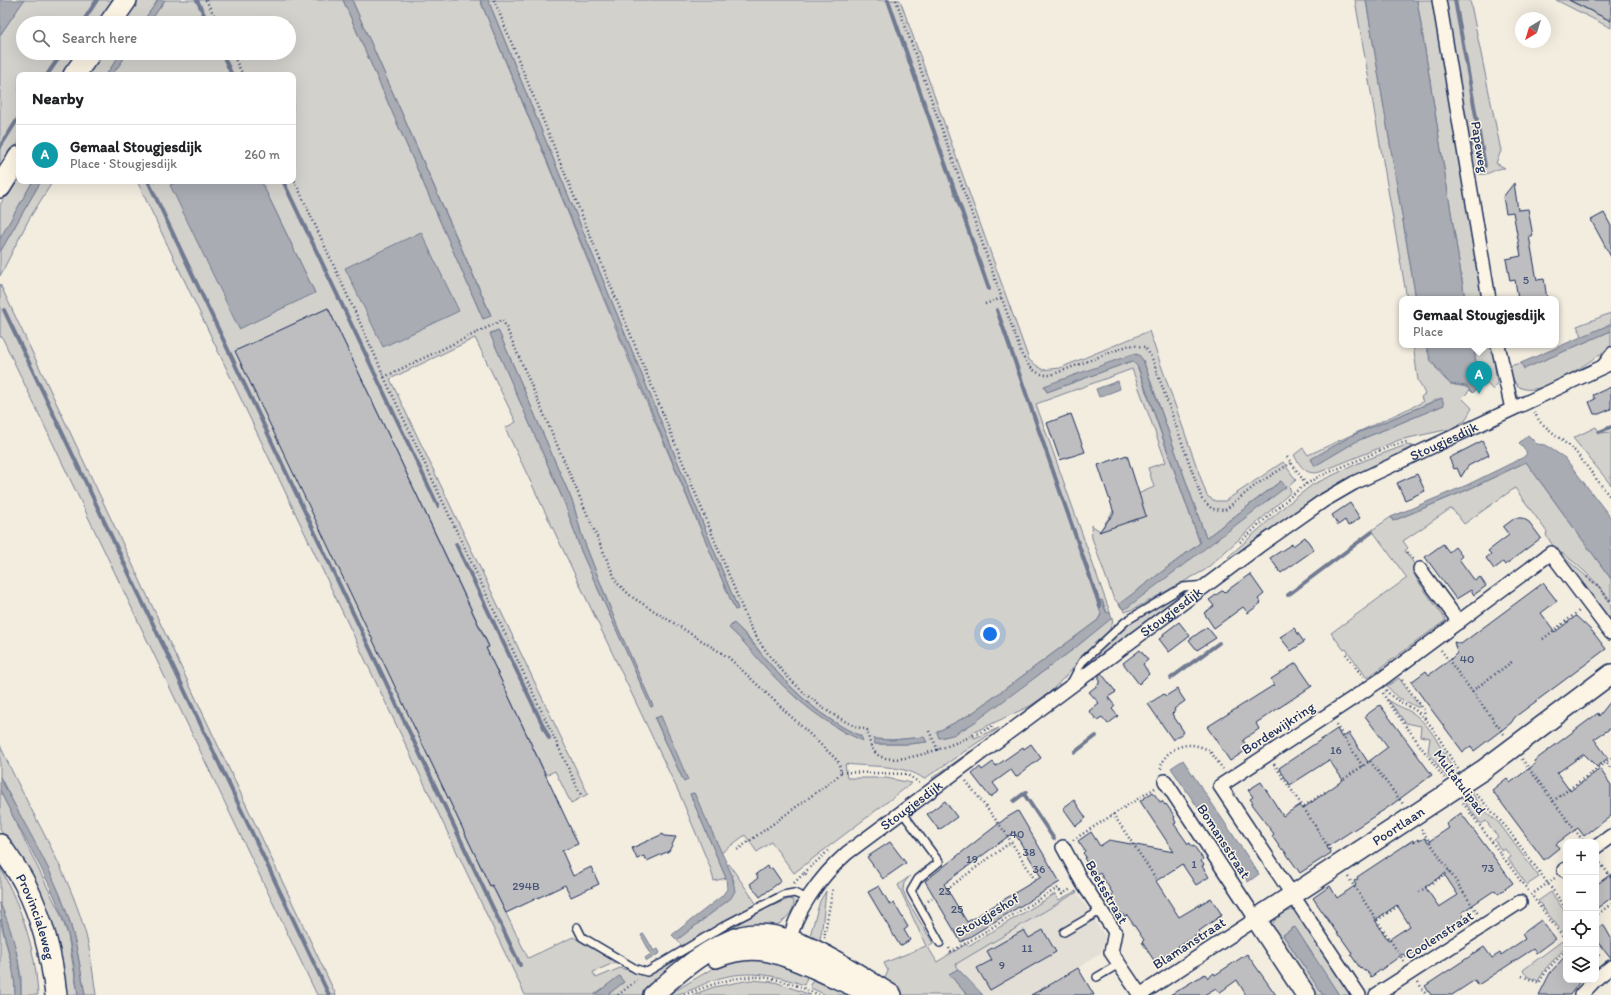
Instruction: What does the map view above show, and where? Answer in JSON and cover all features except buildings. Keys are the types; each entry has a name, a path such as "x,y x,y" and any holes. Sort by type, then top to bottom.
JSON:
{"main road":[{"path":"115,16 126,0"},
{"path":"76,72 85,60"},
{"path":"0,187 16,162"},
{"name":"Poortlaan","path":"1256,919 1460,785 1611,674"},
{"name":"Provincialeweg","path":"0,845 24,883 34,904 50,955 56,995"},
{"name":"Provincialeweg","path":"0,849 34,938 41,971 43,995"},
{"path":"1256,919 1306,995"},
{"path":"653,995 690,964 734,939 748,935 762,934 788,947 872,995"},
{"path":"658,995 710,962 734,951 769,951 788,947 833,960 892,995"}],"street":[{"name":"Papeweg","path":"1439,0 1488,296"},
{"path":"1499,348 1512,409"},
{"name":"Stougjesdijk","path":"788,947 795,924 809,900 822,879 839,860 1206,585 1334,494 1376,472 1611,363"},
{"name":"Bordewijkring","path":"1230,780 1375,684 1551,553 1611,633"},
{"path":"1420,569 1459,622"},
{"path":"1230,780 1220,786 1359,995"},
{"name":"Bomansstraat","path":"1165,781 1256,919"},
{"path":"1599,845 1611,836"},
{"name":"Beetsstraat","path":"1062,847 1082,882 1115,932 1111,952 1140,995"},
{"name":"Coolenstraat","path":"1376,995 1525,898"},
{"name":"Blamanstraat","path":"1140,995 1256,919"},
{"path":"1599,976 1610,968"},
{"path":"1581,995 1592,983"}],"lane":[{"path":"1598,369 1611,351"},
{"path":"1070,687 1082,662 1126,620 1183,587 1206,585"},
{"name":"Stougjeshof","path":"902,812 939,862 918,879 910,891 940,943"},
{"path":"577,928 584,938 629,966 643,972 651,970 713,932 783,896 794,893 809,900"},
{"path":"1064,932 1100,910"},
{"path":"1097,977 1119,964"}],"path":[{"path":"206,0 214,16"},
{"path":"494,0 754,634 769,656 783,672 810,696 849,723 867,730 871,747 878,755 891,758 938,750 956,744"},
{"path":"896,0 1022,354 1029,366 1041,375 1055,374 1130,345 1141,345 1147,349 1152,358 1202,499 1212,509 1225,510 1257,484 1291,463"},
{"path":"236,60 242,72"},
{"path":"296,183 321,234 333,266 384,377 582,797"},
{"path":"985,304 1002,298"},
{"path":"384,377 503,320 617,583 632,597 728,657 831,753 840,765 841,772"},
{"path":"1529,401 1539,421 1573,448 1611,498"},
{"path":"1287,457 1306,484"},
{"path":"1543,639 1589,604"},
{"path":"1346,654 1375,684"},
{"path":"1472,691 1513,661"},
{"name":"Multatulipad","path":"1394,670 1424,710 1425,718 1460,785 1525,898 1563,938"},
{"name":"Multatulipad","path":"1375,684 1394,699 1414,709 1425,718"},
{"name":"Multatulipad","path":"1375,684 1386,699 1460,785 1482,801 1506,827 1563,904"},
{"path":"1328,714 1363,766"},
{"path":"929,731 938,750"},
{"path":"1062,847 1165,781 1161,767 1164,759 1178,748 1190,744 1209,750 1230,780"},
{"path":"1268,754 1426,995"},
{"path":"1611,758 1606,762 1611,769"},
{"path":"958,770 1011,842 1035,880"},
{"path":"737,850 831,782 841,772 906,774 916,779"},
{"path":"1303,807 1325,792"},
{"path":"1553,801 1582,839"},
{"path":"1113,814 1157,880"},
{"path":"947,889 1011,842"},
{"path":"1599,861 1611,877"},
{"path":"1419,892 1450,871"},
{"path":"951,879 955,884"},
{"name":"Stougjeshof","path":"940,943 946,944 951,952 1044,894 1058,888 1062,894 1082,882"},
{"path":"1525,898 1548,883"},
{"path":"1599,913 1611,904"},
{"path":"1377,920 1400,905"},
{"path":"1522,976 1539,983 1547,970 1563,953"},
{"path":"618,995 651,970"},
{"path":"684,995 727,979 751,977 776,979 819,995"}],"shaded area":[{"path":"0,0 24,0 0,35"},
{"path":"24,0 116,0 105,16 16,16 16,60 75,60 67,72 16,72 16,147 0,171 0,35"},
{"path":"136,0 158,0 147,16 125,16"},
{"path":"158,0 165,0 154,16 147,16"},
{"path":"165,0 343,0 483,319 491,315 352,0 480,0 635,375 735,610 738,609 488,0 900,0 1029,360 1043,370 1060,368 1149,331 1207,496 1215,501 1225,501 1283,462 1296,480 1289,486 1291,492 1205,570 1134,609 1125,612 1113,597 1092,538 1091,525 1100,531 1115,508 1138,494 1154,487 1148,468 1166,462 1132,369 1036,404 1112,618 1113,622 1108,633 1049,693 1030,706 972,733 974,738 999,728 924,779 916,774 897,768 845,764 847,778 886,778 912,783 794,873 771,842 757,852 745,835 721,853 694,793 690,794 726,878 714,881 710,867 680,795 505,428 516,422 475,338 390,379 588,794 571,803 555,771 546,775 486,648 489,646 328,308 236,351 490,886 492,885 528,958 573,937 616,962 593,972 596,978 620,968 647,975 656,972 721,932 754,914 789,899 793,900 794,902 793,909 779,924 708,946 641,995 607,995 624,982 619,977 594,995 525,995 138,184 171,184 315,293 262,184 296,184 296,72 114,72 123,60 296,60 296,16 154,16","holes":["498,330 573,503 582,536 618,628 653,706 651,707 581,551 565,504 490,333","1137,354 1143,360 1206,538 1281,481 1200,543 1136,363 1129,362 1047,392 1044,387","1102,600 1109,618 1097,629 1058,661 1004,699 974,723 948,736 939,738 937,732 971,714 1098,620 1101,614 1097,602","733,623 749,638 770,664 800,696 835,722 861,736 846,734 794,696 729,628","661,716 684,782 655,719","924,737 927,742 909,744 875,744 874,739 892,740"]},
{"path":"343,0 352,0 491,316 483,319"},
{"path":"480,0 488,0 738,609 735,610 712,556"},
{"path":"1355,0 1366,0 1415,296 1406,296"},
{"path":"1366,0 1417,0 1465,296 1415,296"},
{"path":"1417,0 1434,0 1483,296 1465,296"},
{"path":"1445,0 1470,0 1501,151 1496,163 1505,168 1485,174 1474,171"},
{"path":"1556,0 1568,0 1611,21 1611,28"},
{"path":"94,60 116,60 108,72 86,72"},
{"path":"116,60 123,60 114,72 108,72"},
{"path":"16,178 16,184 31,184 0,239 0,205"},
{"path":"31,184 39,184 0,252 0,239"},
{"path":"39,184 51,184 29,219 0,276 0,252"},
{"path":"262,184 315,293 239,329 170,185"},
{"path":"421,232 459,311 383,347 345,268"},
{"path":"0,284 336,995 317,995 2,337 0,337"},
{"path":"1611,313 1611,324 1583,337 1577,326"},
{"path":"1611,324 1611,331 1524,369 1521,363 1556,348 1559,348 1559,347"},
{"path":"498,330 573,503 582,536 618,628 653,706 651,707 581,551 565,504 490,334"},
{"path":"1611,331 1611,346 1580,368 1552,384 1527,389 1518,386 1512,377 1509,366 1521,363 1524,368"},
{"path":"1413,348 1427,348 1438,371 1446,380 1452,384 1468,388 1470,390 1462,398 1472,408 1465,421 1450,429 1399,440 1320,472 1311,473 1307,471 1294,455 1303,448 1308,455 1423,402 1421,397 1425,394 1418,380","holes":["1441,398 1444,405 1357,441 1316,465 1311,460 1353,435"]},
{"path":"1427,348 1474,348 1476,362 1474,378 1481,385 1473,393 1466,386 1450,384 1431,361"},
{"path":"1474,348 1492,348 1497,383 1493,390 1483,379 1479,382 1474,378 1476,362"},
{"path":"1133,354 1139,355 1143,360 1206,538 1281,481 1286,487 1124,610 1119,604 1200,543 1138,367 1132,361 1047,392 1044,386"},
{"path":"1118,381 1120,389 1099,397 1096,389"},
{"path":"1442,398 1444,405 1357,441 1315,466 1311,459 1353,435"},
{"path":"1596,427 1600,433 1611,432 1611,485 1573,438"},
{"path":"1528,435 1537,444 1545,445 1565,458 1611,518 1611,579 1526,462 1467,490 1393,521 1391,517 1467,485 1524,457 1527,453 1519,443"},
{"path":"1406,445 1413,446 1317,496 1230,559 1228,557 1285,506 1312,485 1363,461"},
{"path":"1526,462 1611,579 1611,601 1600,587 1582,569 1562,553 1559,555 1546,535 1547,532 1515,488 1464,524 1453,510 1450,509 1403,541 1408,548 1405,551 1420,572 1415,576 1446,620 1367,678 1346,649 1344,650 1331,633 1407,578 1372,530 1391,517 1393,521 1467,490"},
{"path":"1565,558 1600,588 1611,604 1611,625 1564,560"},
{"path":"1186,588 1187,591 1084,668 1082,666 1124,625"},
{"path":"1102,600 1106,612 1110,613 1112,618 1075,648 975,722 953,735 939,738 937,732 971,714 1098,620 1101,614 1097,602"},
{"path":"734,623 800,696 835,723 861,736 863,741 849,735 823,719 788,691 729,628"},
{"path":"1399,678 1420,707 1397,697 1387,686"},
{"path":"1387,699 1412,712 1425,724 1435,737 1456,772 1447,778 1428,752 1430,738 1420,736 1421,726 1406,723"},
{"path":"661,716 688,780 684,782 655,718"},
{"path":"924,737 927,742 909,744 875,744 873,739 892,740"},
{"path":"0,745 69,886 88,942 96,995 85,995 70,922 60,895 0,777"},
{"path":"971,751 934,779 932,778"},
{"path":"1183,760 1259,874 1248,882 1171,768"},
{"path":"0,777 48,867 64,904 75,941 85,995 78,995 70,942 56,899 5,801 0,790"},
{"path":"0,790 60,913 68,935 78,995 61,995 29,886 0,829"},
{"path":"1471,792 1485,811 1499,823 1539,877 1527,885 1508,859 1511,857 1505,849 1502,851 1494,840 1498,837 1486,821 1481,824 1462,799"},
{"path":"694,793 732,875 735,891 731,898 677,940 672,935 722,896 727,889 726,878 690,794"},
{"path":"729,864 758,906 682,946 677,940 731,898 734,881 727,865"},
{"path":"0,867 15,899 26,929 34,960 38,995 21,995 21,977 16,950 0,903"},
{"path":"910,876 904,883 903,890 907,900 933,943 928,947 937,962 966,944 968,946 1055,894 1059,900 1076,891 1077,892 956,964 958,969 949,974 967,995 900,995 882,985 888,971 884,963 926,946 898,885"},
{"path":"826,891 819,944 809,939 820,901"},
{"path":"1077,892 1105,936 1101,953 1078,968 1031,995 983,995 958,969 955,964"},
{"path":"1551,892 1563,909 1563,933 1538,901"},
{"path":"0,903 9,925 18,959 21,995 15,995 15,983 2,926"},
{"path":"1295,909 1352,995 1339,995 1294,927 1283,935 1323,995 1313,995 1271,927 1278,916"},
{"path":"0,919 14,974 15,995 0,995"},
{"path":"1295,927 1339,995 1323,995 1283,935"},
{"path":"644,934 654,951 658,949 660,953 647,961 645,958 651,954 641,935"},
{"path":"1562,941 1563,950 1546,968 1538,981 1528,977 1523,970"},
{"path":"745,955 809,972 804,985 781,978 758,974 747,974 723,977 685,992 668,995 725,961"},
{"path":"958,969 983,995 967,995 949,974"},
{"path":"619,976 624,982 607,995 594,995"},
{"path":"815,976 855,995 826,995 811,988 810,985"},
{"path":"750,980 775,982 811,995 692,995 714,987"}],"waterway":[{"path":"87,16 97,0"},
{"path":"197,0 205,16"},
{"path":"888,0 989,289"},
{"path":"1455,0 1485,166"},
{"path":"49,72 57,60"},
{"path":"225,60 231,72"},
{"path":"0,147 16,122"},
{"path":"149,184 520,965"},
{"path":"284,184 438,506"},
{"path":"4,310 329,995"},
{"path":"997,310 1100,606"},
{"path":"1599,432 1611,427"},
{"path":"1288,595 1372,532"},
{"path":"456,544 549,738"},
{"path":"1171,678 1219,643"},
{"path":"1075,752 1096,736"},
{"path":"1014,801 1026,792"},
{"path":"1024,794 1054,839"}],"place":[{"name":"Gemaal Stougjesdijk","path":"1479,394"}]}
